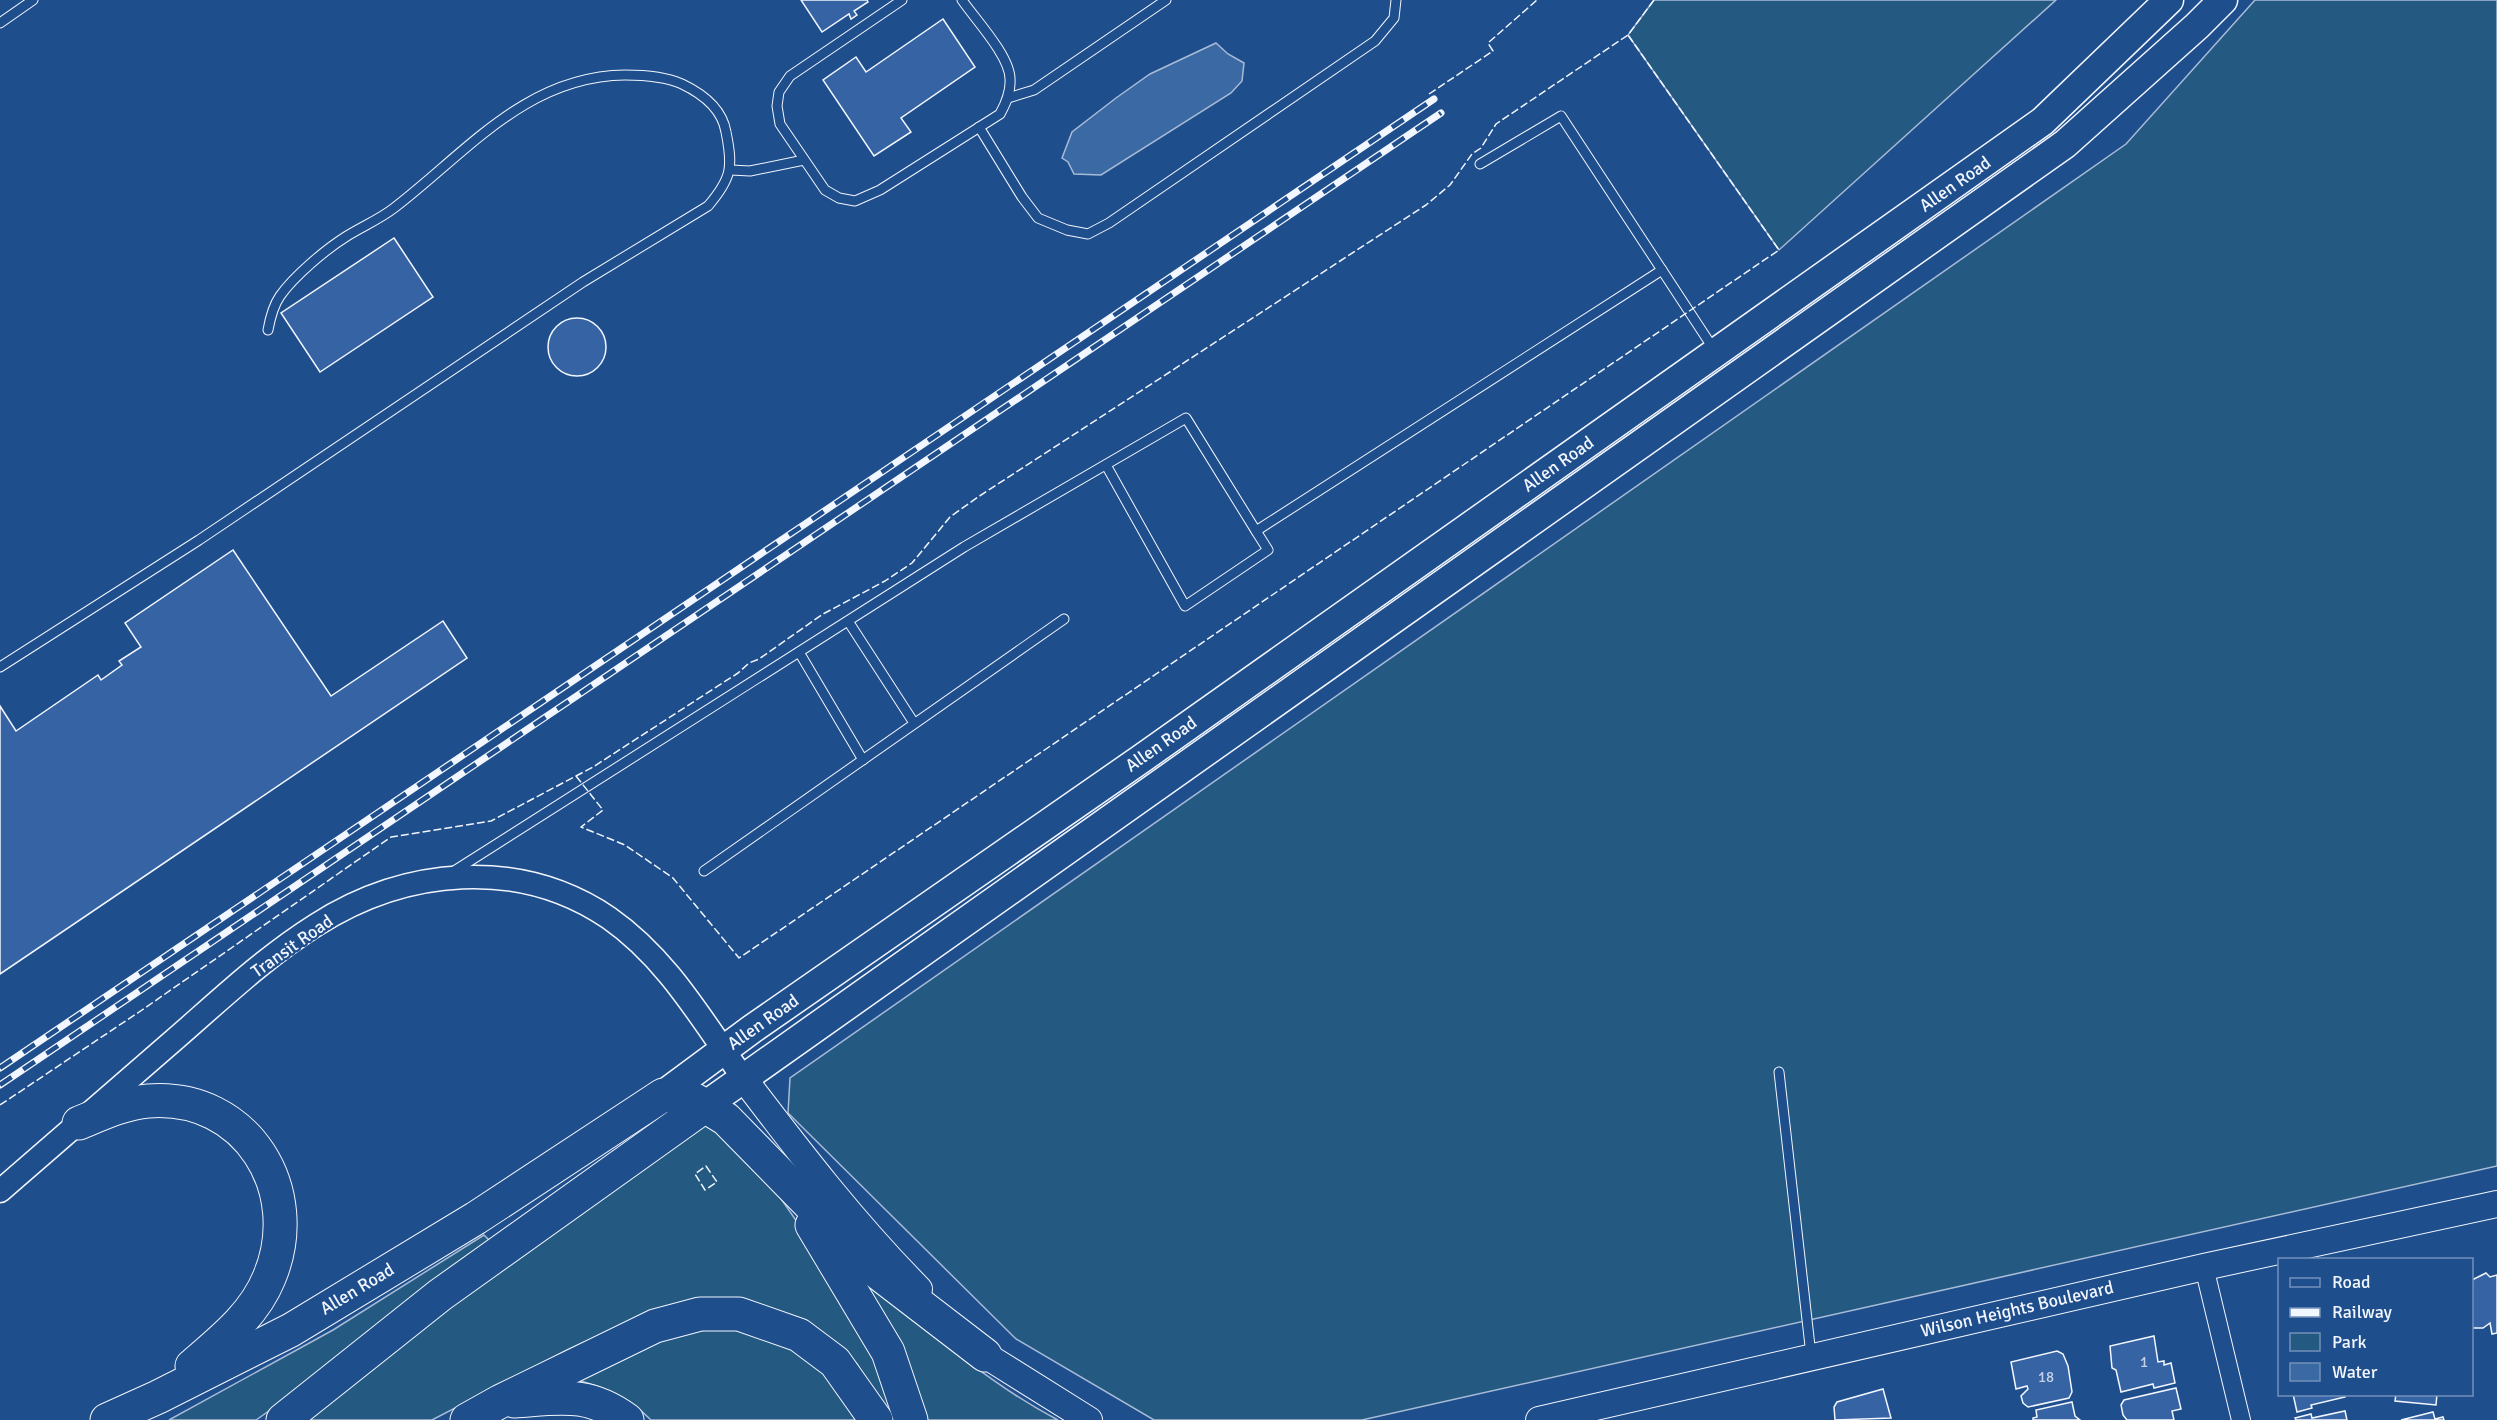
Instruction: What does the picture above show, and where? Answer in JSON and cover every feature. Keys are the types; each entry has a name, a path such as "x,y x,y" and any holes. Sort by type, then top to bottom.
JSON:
{"highway":[{"path":"663,1095 680,1096 706,1105 732,1125 873,1269 985,1356"},
{"name":"Allen Road","path":"107,1420 291,1330 476,1218 663,1095"},
{"path":"79,1123 115,1109 148,1101 170,1101 194,1106 212,1112 251,1141 267,1164 274,1183 281,1221 278,1251 270,1278 252,1310 158,1397"},
{"name":"Allen Road","path":"283,1420 440,1295 706,1105"},
{"path":"780,1174 888,1352 911,1420"},
{"path":"467,1420 655,1326 700,1314 739,1314 799,1335 835,1362 876,1420"},
{"path":"501,1401 578,1397 610,1408 627,1420"}],"main road":[{"name":"Allen Road","path":"663,1095 723,1050 1160,745 2043,121 2169,0"},
{"name":"Allen Road","path":"706,1105 2065,144 2223,0"},
{"path":"744,1079 800,1155 873,1242 985,1356 1089,1420"},
{"name":"Wilson Heights Boulevard","path":"1539,1420 2204,1267 2497,1204"}],"street":[{"name":"Transit Road","path":"0,1191 247,977 316,925 390,890 444,878 486,877 540,887 579,902 609,919 640,944 659,982 698,1033 723,1050 744,1079"},
{"path":"2204,1267 2241,1420"}],"lane":[{"path":"0,23 33,0"},
{"path":"902,0 790,76 779,92 777,106 780,124 825,190 839,198 855,201 880,190 1000,114 1008,98 1011,77 1005,60 962,0"},
{"path":"1008,98 1034,90 1167,0"},
{"path":"979,127 1022,197 1038,218 1067,230 1088,234 1108,223 1376,41 1394,18 1396,0"},
{"path":"0,667 199,540 583,282 708,206 723,189 731,170 724,119 702,94 677,82 647,75 598,75 565,84 514,110 393,209 344,238 315,262 279,297 268,330"},
{"path":"1480,164 1561,116 1716,353"},
{"path":"731,170 750,171 804,160"},
{"path":"1256,531 1662,270"},
{"path":"444,878 964,547 1186,418 1268,550 1185,606 1106,465"},
{"path":"704,871 1064,619"},
{"path":"848,621 915,723"},
{"path":"799,652 863,760"},
{"path":"1779,1071 1811,1356"}],"green space":[{"path":"1654,0 2056,0 1779,250 1628,35"},
{"path":"2255,0 2497,0 2497,1166 1362,1420 1154,1420 1016,1339 788,1113 790,1078 2126,144"},
{"path":"706,1125 712,1126 775,1190 851,1300 902,1420 890,1420 857,1364 831,1340 639,1317 567,1350 432,1420 305,1420 473,1288"},
{"path":"484,1235 491,1242 256,1420 169,1420 333,1330"},
{"path":"867,1278 935,1336 982,1372 1058,1420 925,1420 860,1284"},
{"path":"713,1329 743,1330 774,1337 832,1376 862,1420 651,1420 633,1404 614,1393 570,1378 677,1334"}],"water":[{"path":"1216,43 1228,54 1244,63 1242,81 1231,93 1101,175 1074,174 1068,162 1062,158 1072,132 1150,74"}],"building":[{"path":"801,0 867,0 868,2 854,11 857,15 851,19 849,14 822,32"},
{"path":"943,19 975,67 901,118 911,132 874,156 823,80 856,57 866,72"},
{"path":"394,238 433,297 320,372 281,313"},
{"path":"577,318 593,323 601,331 606,347 601,363 593,371 577,376 561,371 553,363 548,347 553,331 561,323"},
{"path":"233,550 331,696 443,621 467,658 0,974 0,706 16,731 98,675 101,680 122,665 119,661 141,647 125,623"},
{"path":"2486,1273 2490,1277 2497,1275 2497,1333 2492,1334 2490,1323 2483,1328 2473,1328 2473,1280"},
{"path":"2154,1336 2158,1362 2164,1361 2164,1365 2171,1363 2175,1383 2154,1388 2153,1384 2121,1392 2116,1370 2112,1368 2110,1346"},
{"path":"2057,1351 2063,1354 2068,1366 2072,1392 2069,1398 2028,1407 2023,1403 2021,1396 2028,1389 2027,1386 2016,1389 2011,1362"},
{"path":"2176,1388 2181,1409 2172,1411 2174,1420 2127,1420 2123,1415 2121,1405 2124,1400"},
{"path":"1883,1389 1891,1418 1835,1420 1834,1407 1837,1402"},
{"path":"2293,1396 2345,1397 2311,1405 2312,1408 2297,1412"},
{"path":"2396,1396 2437,1396 2436,1405 2395,1401"},
{"path":"2072,1402 2075,1416 2080,1420 2033,1420 2037,1417 2036,1410"},
{"path":"2345,1411 2347,1420 2296,1420 2295,1418 2311,1414 2312,1418"},
{"path":"2433,1412 2435,1419 2443,1417 2444,1420 2401,1420"}],"railway":[{"path":"0,1068 1434,99"},
{"path":"0,1085 1441,113"}],"fence":[{"path":"1429,94 1493,51 1488,43 1537,0"},
{"path":"0,1105 142,1010 391,837 491,821 593,767 738,673 749,663 759,659 823,614 885,581 912,563 950,517 978,497 1426,205 1450,185 1472,154 1481,148 1496,124 1628,35 1654,0"},
{"path":"576,776 603,810 581,827 625,845 673,878 739,958 1779,250 1628,35"},
{"path":"706,1166 717,1182 705,1190 695,1174 706,1166"}]}
